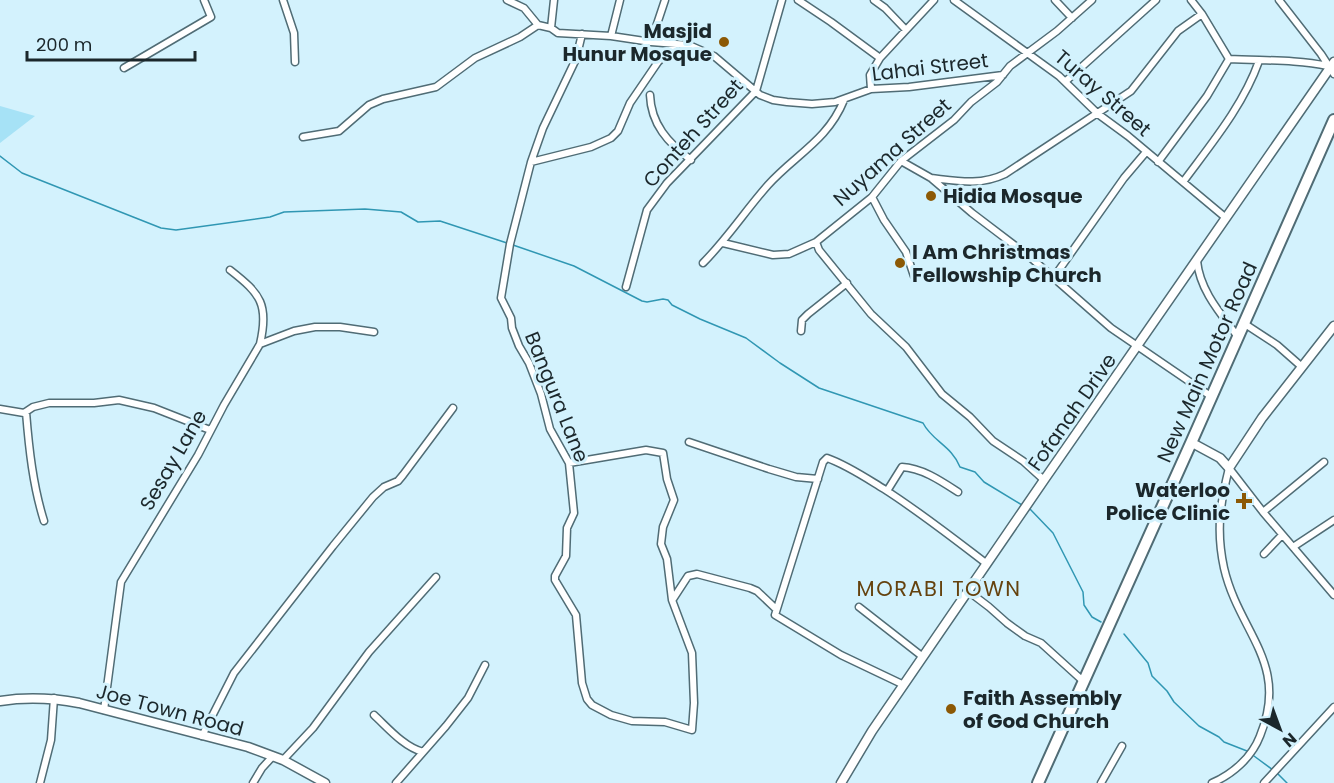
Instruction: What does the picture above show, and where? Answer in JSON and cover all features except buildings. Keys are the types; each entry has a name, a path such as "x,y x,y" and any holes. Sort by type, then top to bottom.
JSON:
{"highway":[{"name":"New Main Motor Road","path":"1038,783 1334,120"},
{"name":"New Main Motor Road","path":"1043,783 1334,139"}],"street":[{"path":"124,68 211,17 204,0"},
{"path":"283,0 294,33 295,62"},
{"path":"507,0 524,8 538,25 551,28 554,0"},
{"path":"611,36 620,0"},
{"path":"651,42 665,0"},
{"name":"Conteh Street","path":"626,287 647,210 668,183 756,91 782,0"},
{"path":"798,0 880,58"},
{"path":"874,0 906,30"},
{"path":"871,89 870,75 880,58 934,0"},
{"name":"Turay Street","path":"954,0 1066,81 1098,114 1226,218"},
{"path":"1055,0 1072,18"},
{"name":"Nuyama Street","path":"723,243 773,255 789,254 816,242 872,197 901,160 954,120 1027,52 1092,0"},
{"path":"1066,81 1156,0"},
{"path":"1191,0 1229,59"},
{"path":"1279,0 1331,68"},
{"path":"931,178 964,182 992,180 1005,174 1131,91 1178,31 1202,14"},
{"path":"303,137 339,131 369,105 383,99 436,87 475,58 520,37 538,25"},
{"name":"Lahai Street","path":"551,28 558,33 611,36 689,45 714,56 756,91 773,100 787,102 812,104 844,100 871,89 889,89 1003,75"},
{"name":"Bangura Lane","path":"582,34 576,58 543,128 531,162 510,244 501,298 511,318 519,346 533,374 550,429 569,463 574,513 567,528 566,556 555,580 576,615 582,683 587,699 592,705 632,721 665,722 692,730 694,703 692,653 672,600"},
{"path":"531,162 591,147 611,138 618,131 630,104 658,62 675,45"},
{"path":"1229,59 1276,60 1331,68"},
{"path":"1158,162 1207,96 1229,59"},
{"path":"1183,182 1224,126 1251,82 1259,61"},
{"name":"Fofanah Drive","path":"841,783 858,753 1044,480 1331,68"},
{"path":"650,95 653,118 672,144 691,160"},
{"path":"703,263 723,243 769,184 833,124 844,100"},
{"path":"1054,277 1124,178 1146,152"},
{"path":"901,160 931,178 1137,347 1212,397"},
{"path":"872,197 884,220 906,252 914,276"},
{"path":"816,242 819,250 871,314 906,347 942,394 970,417 993,441 1023,460 1044,480"},
{"path":"1197,261 1198,274 1205,290 1238,337"},
{"path":"230,270 244,281 264,308 264,325 260,344"},
{"path":"801,331 802,320 847,283"},
{"path":"1248,326 1277,345 1302,367"},
{"path":"1212,783 1232,772 1247,759 1258,742 1266,721 1270,693 1265,662 1232,591 1221,548 1220,508 1230,468 1256,426 1334,326"},
{"path":"260,344 294,331 315,327 340,327 374,332"},
{"name":"Sesay Lane","path":"104,710 121,582 198,455 260,344"},
{"path":"0,409 26,412 33,407 49,403 119,400 154,408 210,430"},
{"path":"202,735 234,673 373,497 384,487 398,481 453,408"},
{"path":"26,412 29,449 38,503 44,521"},
{"path":"689,442 796,477 818,479"},
{"path":"1196,445 1220,458 1230,468 1263,512 1334,595"},
{"path":"569,463 646,450 663,453 674,500 661,537 669,568 672,600"},
{"path":"904,685 841,655 775,615 823,462 827,458 864,476 916,510 987,564"},
{"path":"1263,512 1324,462"},
{"path":"887,491 898,471 902,467 910,467 932,476 958,492"},
{"path":"1293,547 1334,520"},
{"path":"1264,554 1282,535"},
{"path":"672,600 688,576 697,574 757,591 776,609"},
{"path":"283,760 313,728 369,652 436,577"},
{"path":"968,591 1025,636 1041,643 1083,681"},
{"path":"859,607 923,657"},
{"path":"396,783 468,698 485,665"},
{"name":"Joe Town Road","path":"0,702 23,698 54,698 104,710 248,747 283,760 325,783"},
{"path":"40,783 51,740 54,698"},
{"path":"1264,783 1334,707"},
{"path":"374,715 399,738 417,751 423,752"},
{"path":"1101,783 1122,746"},
{"path":"253,783 273,756"}],"shaded area":[{"path":"0,106 35,116 0,143"}],"waterway":[{"path":"0,156 22,173 161,228 176,230 270,217 284,212 365,209 401,212 418,222 440,221 507,243"},
{"path":"513,245 574,266 642,301 668,300 672,305 700,319 746,338 819,388 923,423 931,435 952,454 960,467 975,472 984,482 1022,505"},
{"path":"1030,509 1053,533 1083,592 1084,605 1092,617 1101,622"},
{"path":"1124,634 1148,663 1152,676 1199,726 1224,742 1247,751"},
{"path":"1254,756 1273,770"},
{"path":"1277,773 1287,783"}],"place":[{"name":"Masjid Hunur Mosque","path":"724,42"},
{"name":"Hidia Mosque","path":"931,196"},
{"name":"I Am Christmas Fellowship Church","path":"900,263"},
{"name":"Waterloo Police Clinic","path":"1244,501"},
{"name":"Faith Assembly of God Church","path":"951,709"}],"district":[{"name":"MORABI TOWN","path":"939,588"}]}
